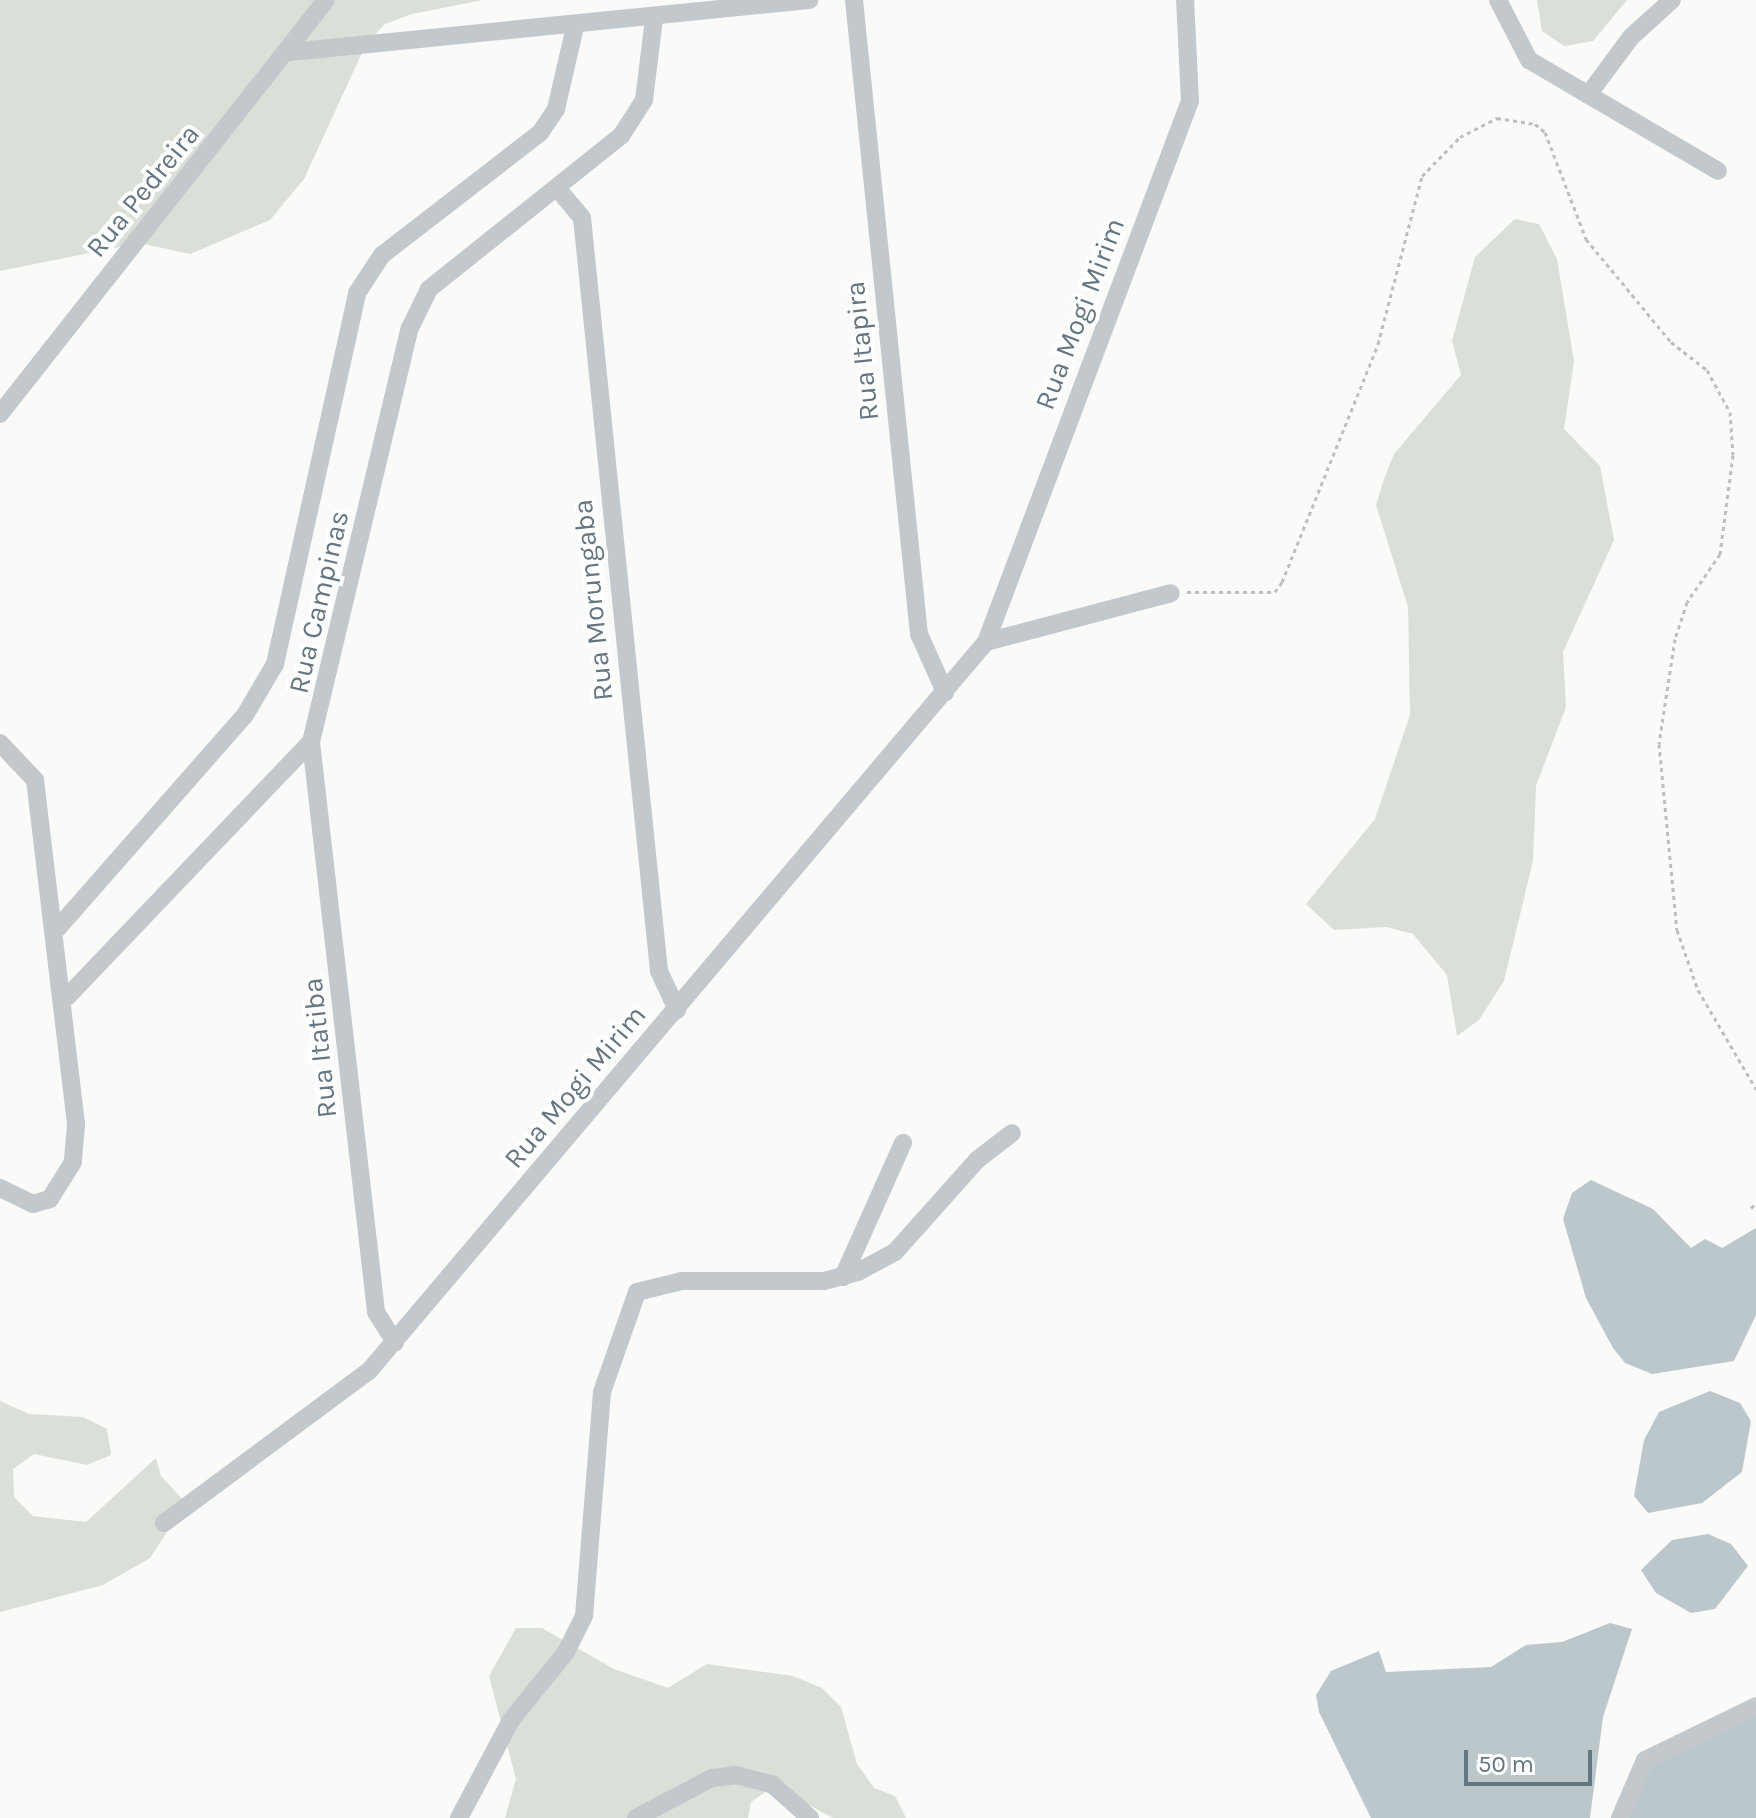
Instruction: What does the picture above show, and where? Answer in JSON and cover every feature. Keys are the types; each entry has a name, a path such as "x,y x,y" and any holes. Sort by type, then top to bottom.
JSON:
{"street":[{"name":"Rua Pedreira","path":"0,414 290,52 326,0"},
{"path":"290,52 575,27 809,0"},
{"name":"Rua Itapira","path":"854,0 919,634 945,692"},
{"name":"Rua Mogi Mirim","path":"164,1523 369,1371 986,642 1190,101 1185,0"},
{"path":"1498,0 1529,60 1718,171"},
{"path":"1588,95 1631,37 1672,0"},
{"name":"Rua Campinas","path":"311,742 410,328 429,289 621,136 644,100 654,18"},
{"name":"Rua Campinas","path":"57,929 245,715 275,664 357,293 382,255 540,133 556,109 575,27"},
{"name":"Rua Morungaba","path":"557,188 582,218 659,971 677,1010"},
{"path":"986,642 1171,593"},
{"path":"67,997 311,742"},
{"name":"Rua Itatiba","path":"311,742 376,1312 395,1342"},
{"path":"0,743 35,780 67,997 73,1162 50,1199 33,1204 0,1188"},
{"path":"459,1818 511,1720 566,1652 584,1616 602,1392 637,1292 682,1281 843,1277 895,1252 977,1160 1012,1133"},
{"path":"843,1277 903,1143"},
{"path":"1620,1818 1645,1760 1756,1706"},
{"path":"636,1818 712,1778 735,1775 772,1784 810,1818"}],"path":[{"path":"1171,593 1275,592 1378,344 1422,176 1460,137 1497,118 1535,124 1545,132 1586,239 1671,342 1707,370 1730,412 1733,455 1720,554 1687,602 1658,719 1677,930 1698,990 1756,1089"},
{"path":"1751,1208 1756,1203"}],"shaded area":[{"path":"0,0 483,0 412,14 385,24 366,44 304,179 270,220 190,254 139,243 0,271"},
{"path":"1537,0 1627,0 1593,41 1564,46 1542,31"},
{"path":"1515,219 1539,224 1557,259 1574,361 1564,429 1600,466 1614,540 1563,652 1566,707 1536,786 1533,861 1504,981 1479,1020 1457,1036 1447,975 1413,934 1386,927 1334,930 1306,904 1375,819 1410,715 1408,607 1376,505 1394,454 1461,375 1452,341 1475,257"},
{"path":"1591,1180 1653,1209 1691,1248 1705,1239 1722,1248 1756,1228 1756,1315 1734,1361 1652,1374 1625,1363 1613,1348 1586,1298 1563,1219 1572,1193"},
{"path":"1710,1391 1740,1403 1751,1421 1742,1472 1702,1503 1648,1513 1634,1496 1644,1440 1659,1412"},
{"path":"0,1401 29,1414 83,1417 107,1429 111,1455 87,1465 34,1454 13,1469 14,1497 33,1516 86,1522 156,1458 161,1476 186,1503 150,1558 103,1585 0,1612"},
{"path":"1708,1534 1731,1544 1748,1566 1715,1609 1691,1613 1656,1593 1641,1570 1672,1540"},
{"path":"1610,1623 1632,1629 1603,1717 1590,1818 1371,1818 1319,1712 1316,1695 1331,1671 1379,1651 1386,1672 1491,1667 1526,1645 1562,1642"},
{"path":"516,1628 542,1628 614,1669 668,1688 707,1664 793,1676 822,1688 841,1707 857,1764 874,1788 895,1796 906,1818 833,1818 774,1786 751,1802 748,1818 505,1818 516,1779 489,1676"},
{"path":"1756,1706 1756,1818 1621,1818 1640,1766"}]}
